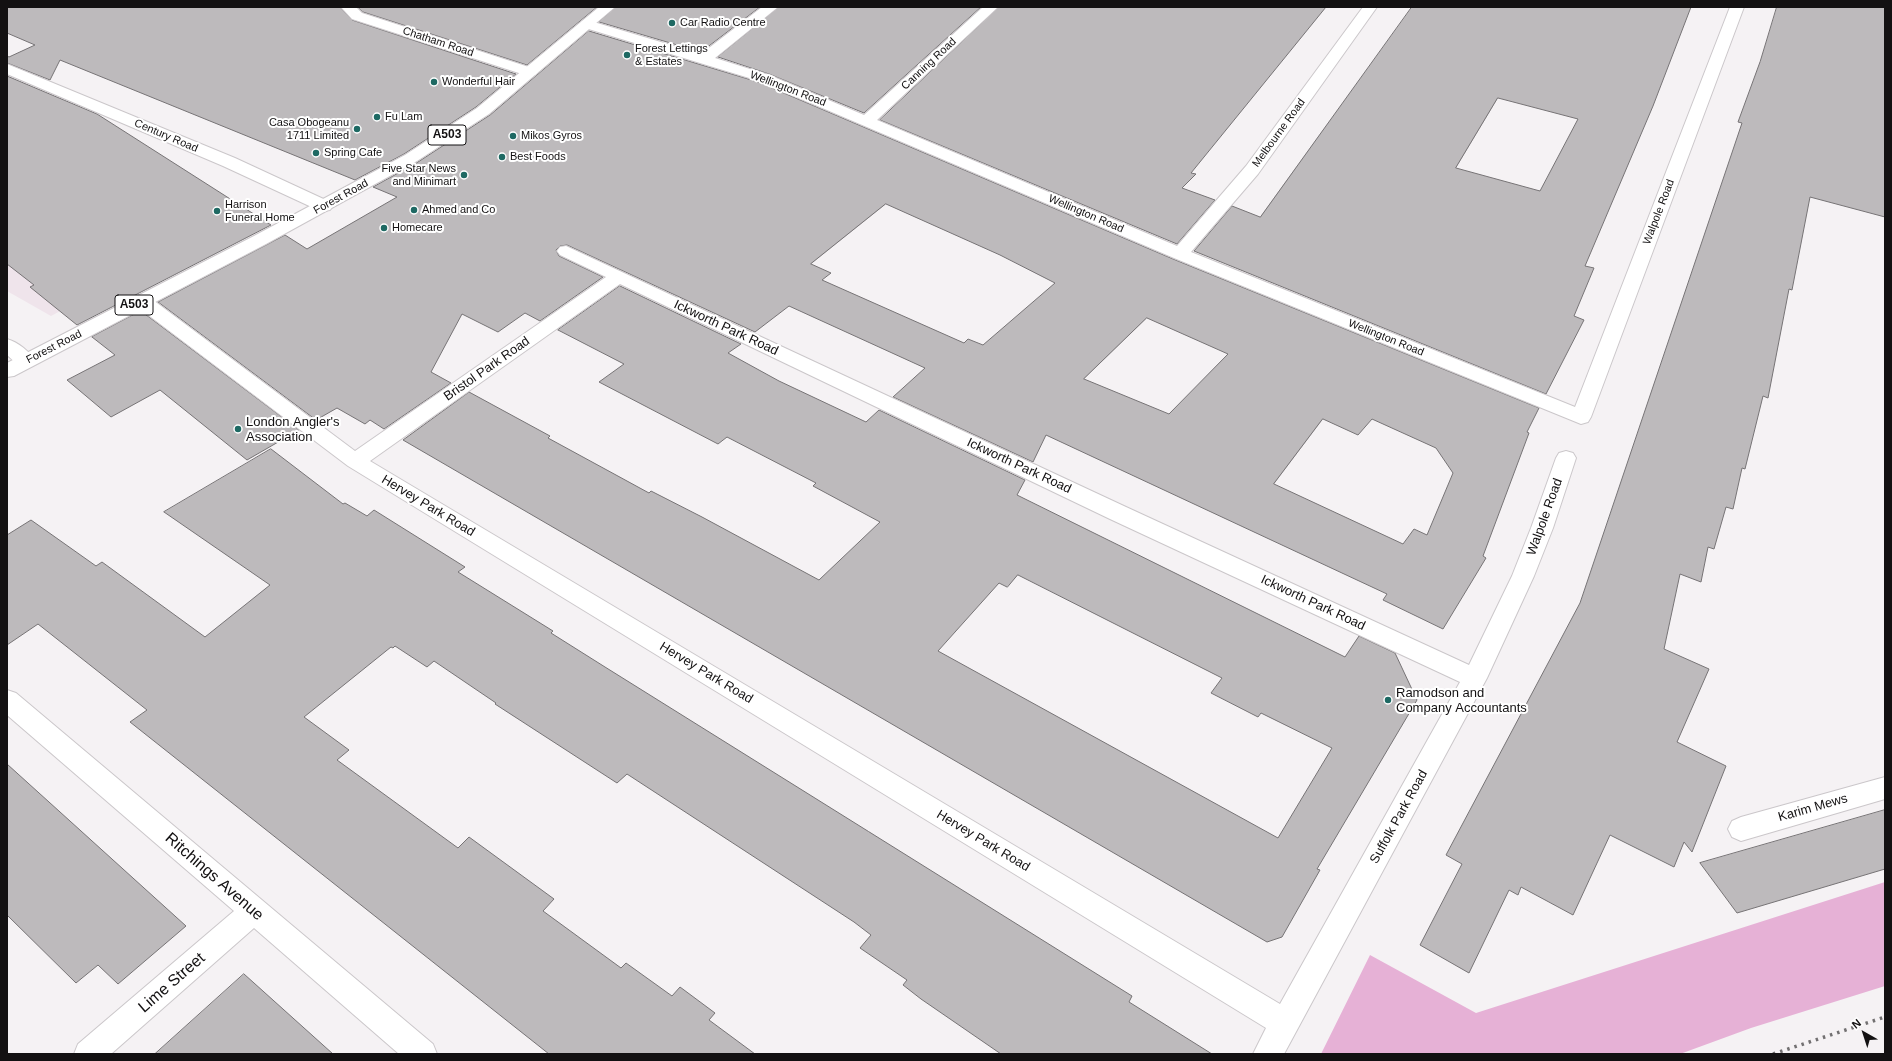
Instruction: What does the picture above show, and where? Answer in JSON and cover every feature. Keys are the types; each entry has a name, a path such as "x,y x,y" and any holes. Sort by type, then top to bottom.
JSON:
{"street":[{"name":"Chatham Road","path":"348,7 357,16 530,72"},
{"name":"Forest Road","path":"7,371 324,206 411,158 483,110 608,7"},
{"path":"704,59 771,7"},
{"name":"Canning Road","path":"867,121 991,7"},
{"name":"Melbourne Road","path":"1180,254 1252,170 1370,7"},
{"name":"Walpole Road","path":"1581,417 1737,7"},
{"name":"Wellington Road","path":"587,24 764,78 1180,254 1581,417"},
{"name":"Century Road","path":"7,69 229,162 324,206"},
{"name":"Ickworth Park Road","path":"566,251 1118,513 1474,678"},
{"name":"Bristol Park Road","path":"355,461 619,276"},
{"name":"Hervey Park Road","path":"142,301 355,461 1285,1023"},
{"path":"7,345 26,361"},
{"name":"Walpole Road","path":"1523,576 1542,528 1566,458"},
{"name":"Suffolk Park Road","path":"1268,1054 1474,678 1523,576"},
{"name":"Ritchings Avenue","path":"7,700 422,1054"},
{"name":"Karim Mews","path":"1741,829 1885,788"},
{"name":"Lime Street","path":"89,1054 254,911"}],"shaded area":[{"path":"47,245 96,292 51,316 7,291 7,266"},
{"path":"1885,882 1885,986 1751,1028 1680,1054 1321,1054 1370,955 1476,1013"}],"building":[{"path":"7,7 340,7 352,20 516,74 476,107 404,154 355,180 60,60 50,80 7,63 7,56 9,57 35,45 7,33"},
{"path":"358,7 597,7 527,65 363,12"},
{"path":"616,7 760,7 701,52 599,22"},
{"path":"779,7 981,7 864,113 769,74 718,57"},
{"path":"999,7 1326,7 1191,173 1196,174 1182,188 1215,200 1177,244 880,120"},
{"path":"1412,7 1691,7 1653,106 1585,266 1594,268 1574,316 1584,320 1546,394 1194,251 1232,206 1260,217","holes":["1498,98 1578,119 1540,191 1456,168"]},
{"path":"1777,7 1885,7 1885,217 1810,197 1792,290 1789,289 1768,398 1763,396 1745,469 1742,468 1733,509 1726,507 1714,549 1708,547 1701,582 1680,574 1664,649 1709,669 1677,742 1726,766 1692,852 1684,842 1674,867 1610,835 1573,915 1521,887 1518,895 1509,890 1469,973 1420,945 1462,864 1446,855 1580,603 1742,123 1738,122 1760,62"},
{"path":"589,31 758,82 1173,259 1539,408 1527,432 1529,433 1483,556 1486,558 1443,629 1383,600 1387,594 1046,435 1033,462 893,397 925,368 789,306 755,332 567,245 560,246 556,250 559,256 603,277 540,321 525,313 498,332 462,314 431,372 451,383 384,429 370,420 365,424 337,408 316,420 158,302 285,235 307,249 397,197 373,187 418,162 490,115","holes":["886,204 1000,255 1055,283 983,345 968,339 964,343 822,280 831,273 811,264","1147,318 1228,354 1169,414 1084,379","1323,419 1358,435 1372,419 1436,448 1453,473 1427,535 1414,529 1403,544 1274,484"]},
{"path":"7,76 97,114 271,225 77,325 30,287 34,285 7,264"},
{"path":"620,286 741,344 728,353 779,381 866,422 879,410 1025,480 1017,495 1345,657 1359,636 1395,653 1417,700 1317,869 1320,870 1282,937 1267,942 403,440 469,392 550,436 548,438 649,493 651,491 702,517 819,580 880,522 813,486 816,483 727,437 718,444 599,382 624,364 558,330","holes":["1018,575 1222,678 1211,693 1258,717 1261,713 1332,748 1278,838 938,651 999,583 1007,587"]},
{"path":"141,311 299,430 247,460 160,390 111,417 67,380 115,355 92,337"},
{"path":"271,449 343,504 345,503 367,516 374,510 465,567 458,572 553,631 551,633 605,667 1132,996 1129,1002 1212,1054 1001,1054 921,999 903,985 907,980 860,948 871,935 854,922 627,774 617,783 495,704 496,703 434,661 427,667 395,646 393,648 391,647 304,717 349,750 337,760 458,848 469,837 554,899 543,911 621,968 626,963 672,996 680,987 715,1013 709,1020 755,1054 549,1054 130,722 147,710 38,624 7,645 7,535 31,520 96,566 102,562 205,637 270,585 164,512"},
{"path":"7,764 186,926 118,984 98,965 76,983 7,915"},
{"path":"1885,810 1885,869 1737,913 1700,863"},
{"path":"244,974 333,1054 155,1054"}],"railway":[{"path":"1773,1054 1885,1017"}],"place":[{"name":"Car Radio Centre","path":"672,23"},
{"name":"Forest Lettings & Estates","path":"627,55"},
{"name":"Wonderful Hair","path":"434,82"},
{"name":"Fu Lam","path":"377,117"},
{"name":"Casa Obogeanu 1711 Limited","path":"357,129"},
{"name":"Mikos Gyros","path":"513,136"},
{"name":"Spring Cafe","path":"316,153"},
{"name":"Best Foods","path":"502,157"},
{"name":"Five Star News and Minimart","path":"464,175"},
{"name":"Ahmed and Co","path":"414,210"},
{"name":"Harrison Funeral Home","path":"217,211"},
{"name":"Homecare","path":"384,228"},
{"name":"London Angler's Association","path":"238,429"},
{"name":"Ramodson and Company Accountants","path":"1388,700"}]}
